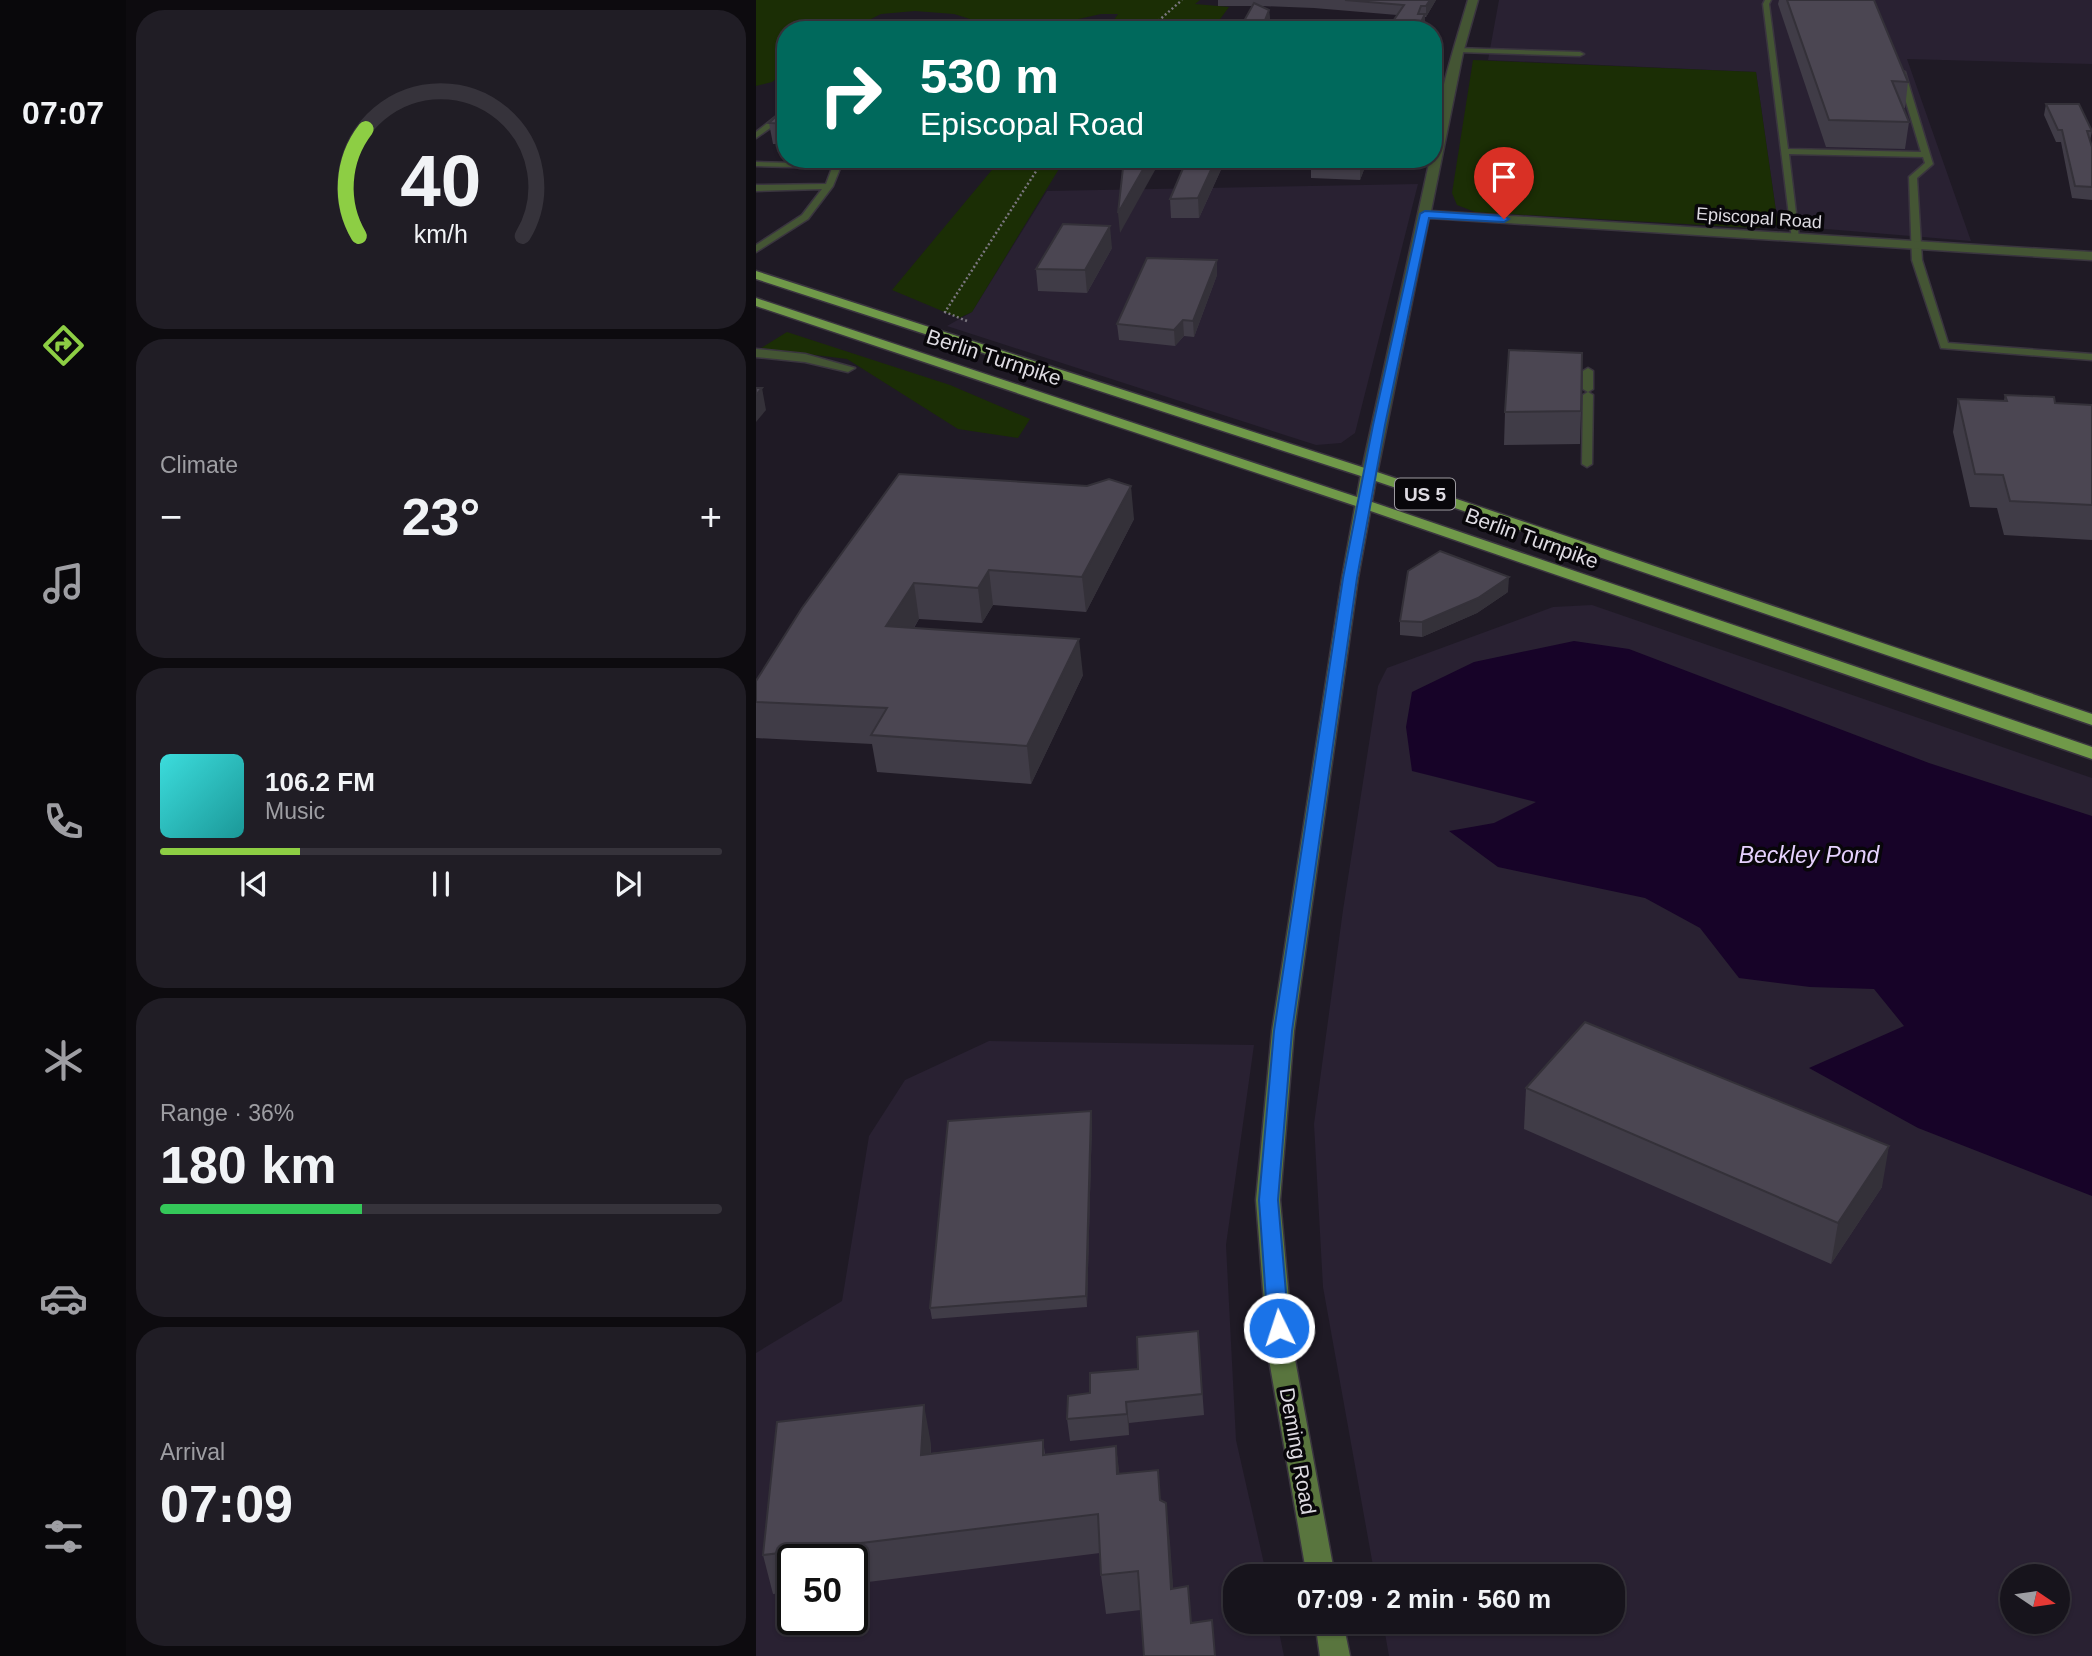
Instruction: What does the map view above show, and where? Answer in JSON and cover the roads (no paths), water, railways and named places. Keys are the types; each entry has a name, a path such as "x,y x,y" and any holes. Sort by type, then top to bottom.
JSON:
{"highway":[{"name":"Berlin Turnpike","path":"756,275 1369,474 2092,720"},
{"name":"Berlin Turnpike","path":"756,302 1364,504 2092,753"}],"main road":[{"name":"Deming Road","path":"1319,1564 1281,1354 1268,1200 1283,1031 1369,474"},
{"path":"1331,1634 1335,1656"}],"street":[{"name":"Deming Road","path":"1442,132 1459,50 1473,0"},
{"name":"Deming Road","path":"1369,474 1435,168"},
{"name":"Episcopal Road","path":"1425,214 2092,257"},
{"path":"756,353 805,358 848,368"}],"lane":[{"path":"1768,0 1766,4 1773,82 1795,238"},
{"path":"1459,50 1580,54"},
{"path":"1898,66 1929,164 1913,177 1917,260 1944,346 2092,357"},
{"path":"756,136 777,120"},
{"path":"1784,151 1927,155"},
{"path":"756,164 777,165"},
{"path":"756,249 805,217 829,186 835,168"},
{"path":"756,188 829,186"},
{"path":"1587,464 1588,370"},
{"path":"2071,713 2092,713"}],"water":[{"name":"Beckley Pond","path":"1574,641 1629,649 1929,763 2092,816 2092,1196 1918,1128 1809,1068 1904,1026 1874,989 1810,987 1739,978 1700,928 1645,898 1498,867 1449,831 1494,823 1536,802 1412,771 1406,727 1412,692 1474,662"}]}
